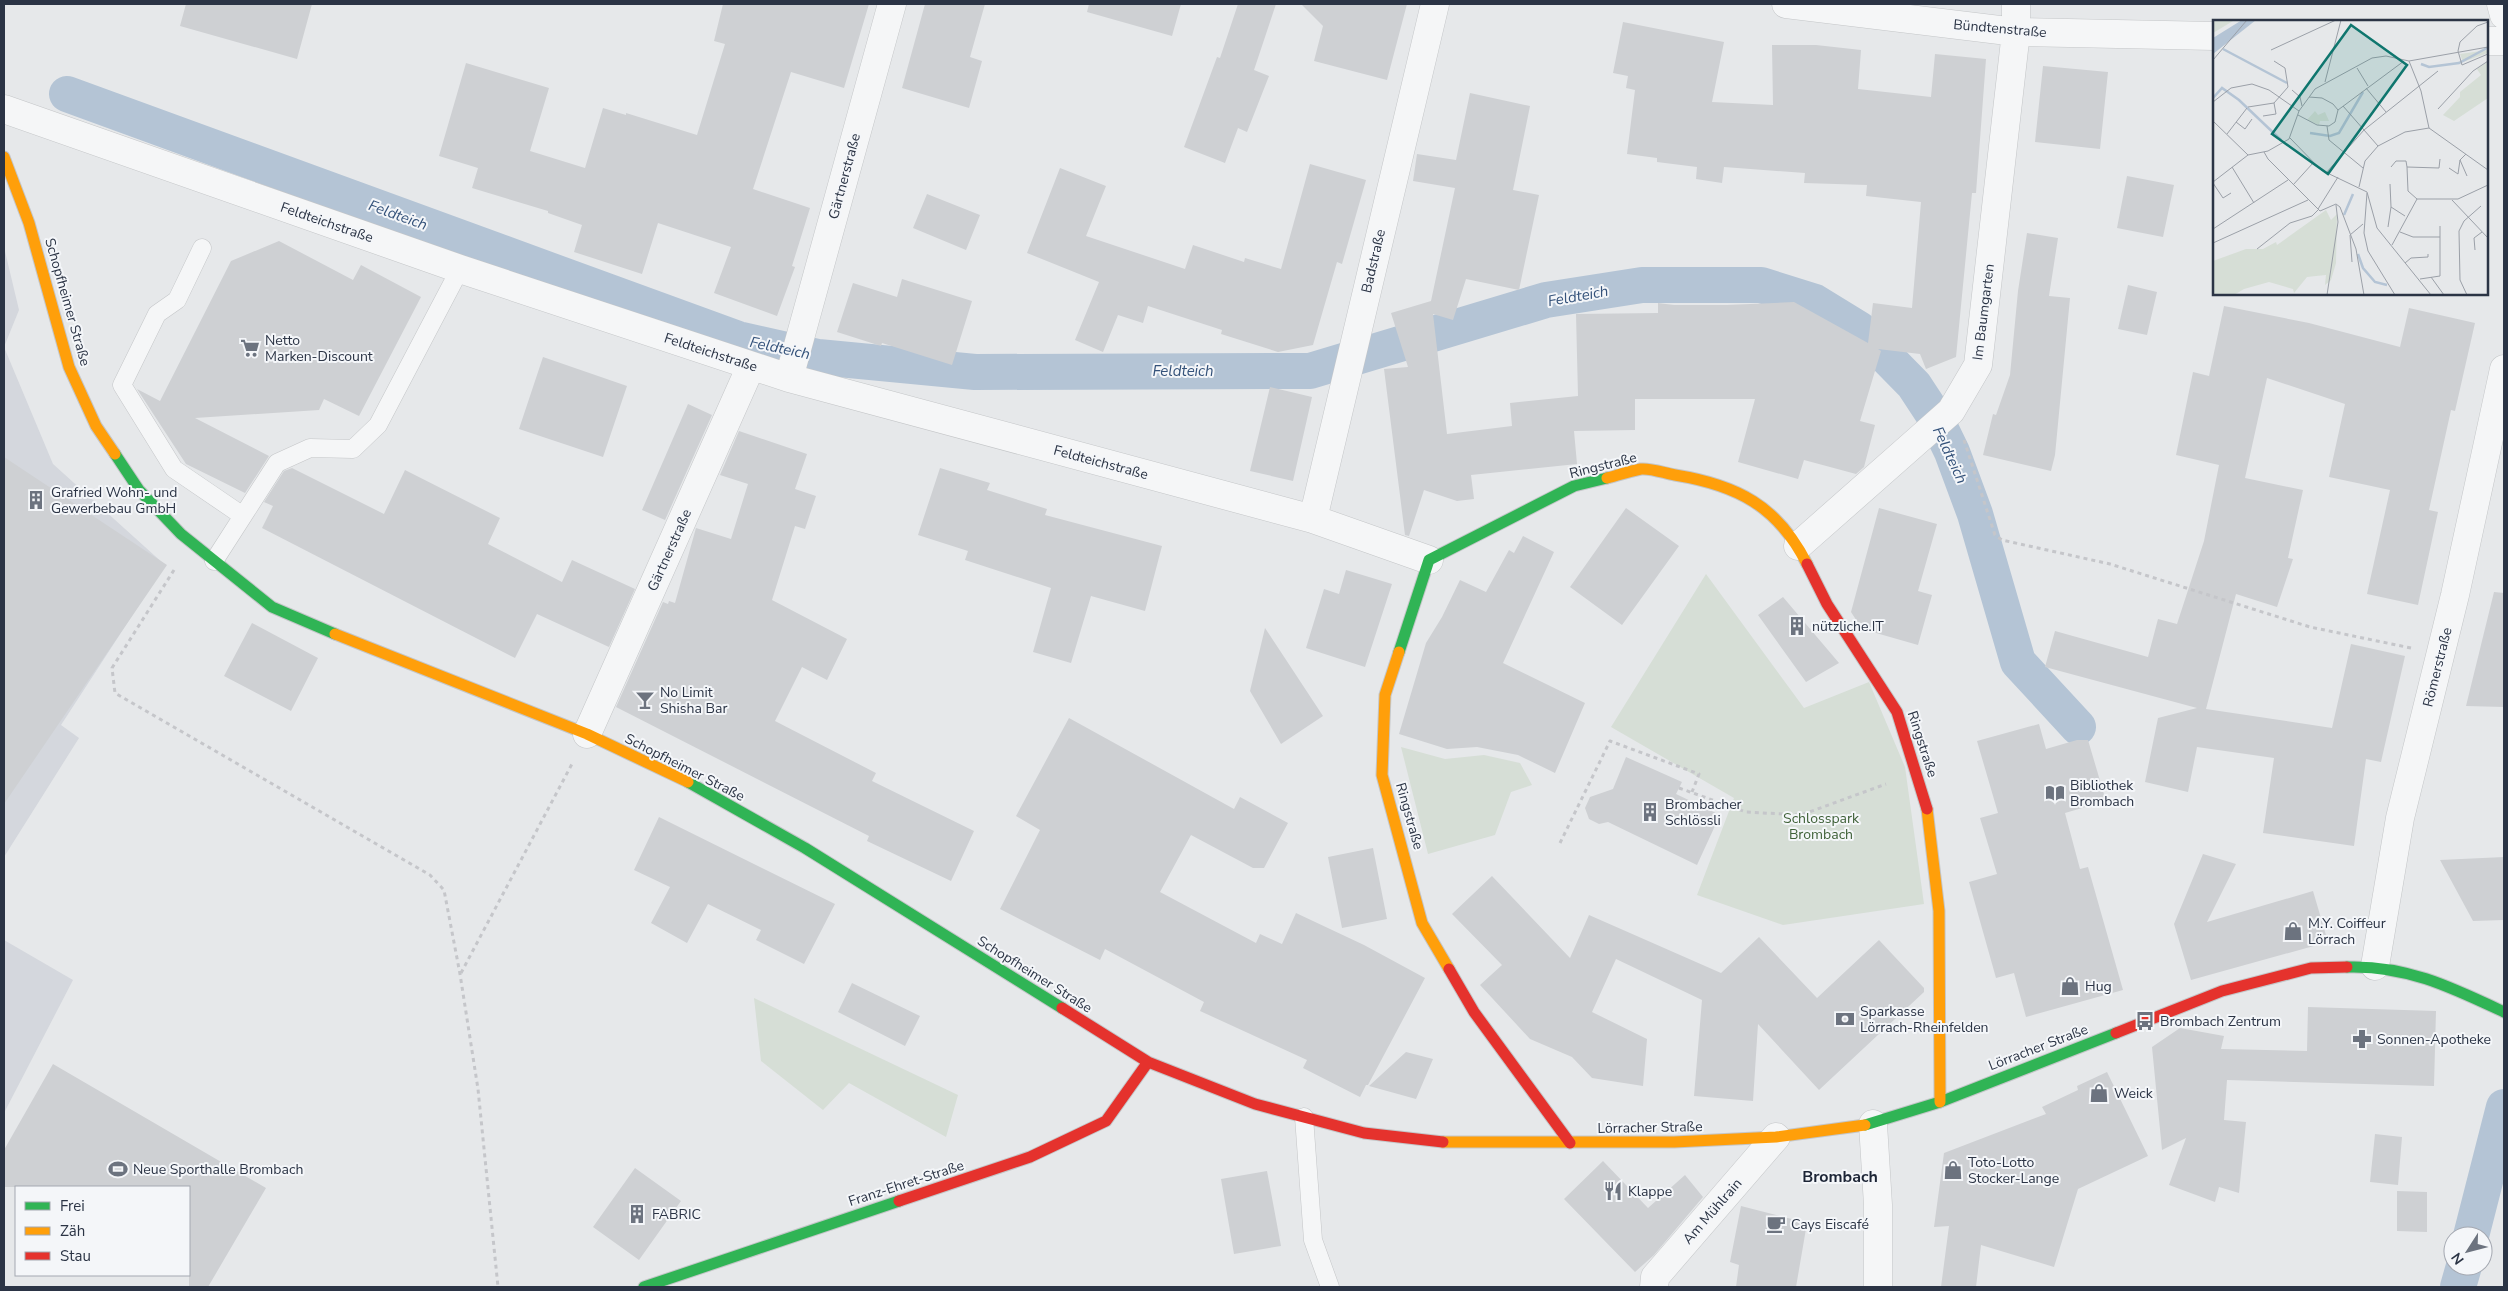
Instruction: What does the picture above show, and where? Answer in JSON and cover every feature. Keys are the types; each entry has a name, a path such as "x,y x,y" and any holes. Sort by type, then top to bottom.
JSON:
{"main road":[{"name":"Schopfheimer Straße","path":"4,157 30,222 69,368 96,426 139,490 180,534 272,608 587,734 700,788 805,848 1148,1062 1255,1104 1364,1133 1456,1143 1570,1143"},
{"name":"Ringstraße","path":"1570,1143 1474,1012 1422,923 1412,877 1382,775 1385,695 1429,560 1574,486 1642,469 1700,479 1756,501 1778,520 1798,546 1827,604 1897,712 1927,807 1939,911 1940,1102"},
{"name":"Lörracher Straße","path":"1570,1143 1674,1142 1776,1137 1873,1124 1940,1102 2222,991 2311,968 2375,966 2442,984 2504,1012"},
{"name":"Franz-Ehret-Straße","path":"644,1287 1030,1157 1106,1121 1148,1062"}],"street":[{"name":"Gärtnerstraße","path":"794,360 892,4"},
{"name":"Badstraße","path":"1313,519 1435,4"},
{"name":"Bündtenstraße","path":"1786,4 2016,32 2213,36"},
{"name":"Im Baumgarten","path":"1798,546 1950,412 1978,365 2016,32 2016,4"},
{"path":"2501,4 2504,15"},
{"path":"2488,41 2504,41"},
{"name":"Feldteichstraße","path":"4,109 460,269 751,366 794,360 1313,519 1429,560"},
{"name":"Gärtnerstraße","path":"587,734 751,366"},
{"name":"Römerstraße","path":"2375,966 2400,818 2441,654 2504,368"},
{"path":"1873,1124 1878,1205 1878,1287"},
{"name":"Am Mühlrain","path":"1654,1287 1655,1277 1776,1137"}],"lane":[{"path":"202,248 177,300 157,314 122,386 174,469 243,516"},
{"path":"214,561 277,463 310,448 353,449 378,425 460,269"},
{"path":"1304,1117 1313,1240 1330,1287"}],"path":[{"path":"1950,412 1962,434 1995,535 2002,540 2110,564 2310,627 2441,654"},
{"path":"180,534 166,552 175,568 112,668 115,693 430,874 444,890 460,974 478,1090 498,1287"},
{"path":"460,974 587,734"},
{"path":"1560,843 1610,741 1699,774 1692,792"},
{"path":"1679,788 1746,812 1801,815 1917,773"}],"shaded area":[{"path":"4,247 19,310 4,347"},
{"path":"4,347 53,464 165,565 61,725 79,738 4,857"},
{"path":"4,940 73,980 4,1113"}],"green space":[{"name":"Schlosspark Brombach","path":"1706,574 1804,708 1869,682 1905,767 1924,904 1783,925 1697,895 1734,798 1611,727"},
{"path":"1401,747 1445,759 1484,755 1520,763 1532,785 1511,792 1495,835 1428,854"},
{"path":"754,998 958,1095 946,1137 849,1083 823,1110 761,1061"}],"building":[{"path":"186,4 312,4 297,59 180,26"},
{"path":"723,4 869,4 844,88 791,72 753,189 810,208 792,266 795,267 777,316 714,293 731,247 658,223 642,274 574,252 582,225 548,213 548,211 472,188 478,168 439,156 466,63 549,88 530,151 585,168 603,108 626,115 626,113 697,135 725,44 714,41"},
{"path":"925,4 985,4 970,57 982,61 969,108 902,88"},
{"path":"1089,4 1181,4 1172,36 1087,12"},
{"path":"1238,4 1276,4 1254,70 1269,76 1247,132 1238,128 1225,163 1184,147 1217,57 1220,58"},
{"path":"1301,4 1407,4 1387,80 1314,61 1323,26"},
{"path":"1623,22 1724,42 1712,102 1773,105 1772,45 1816,45 1861,50 1858,89 1931,97 1935,54 1986,59 1976,193 1972,193 1956,357 1926,369 1920,354 1878,349 1881,351 1860,421 1875,425 1864,467 1856,474 1804,460 1798,479 1738,462 1755,399 1635,399 1635,430 1574,431 1577,464 1471,475 1474,499 1457,501 1424,490 1409,536 1405,535 1384,369 1408,367 1391,313 1431,301 1455,188 1413,181 1417,154 1456,160 1470,93 1530,106 1513,190 1539,195 1519,290 1466,279 1453,320 1433,314 1447,434 1512,426 1510,403 1578,396 1576,314 1658,313 1658,303 1674,305 1727,305 1794,302 1868,343 1873,303 1912,308 1921,202 1866,196 1867,185 1804,183 1805,173 1724,167 1722,183 1696,179 1697,167 1657,162 1657,158 1627,154 1635,90 1626,88 1628,76 1613,73"},
{"path":"2043,66 2108,72 2100,149 2035,142"},
{"path":"1310,164 1366,180 1342,264 1337,262 1313,345 1278,352 1221,334 1222,330 1148,306 1143,323 1118,315 1103,352 1075,340 1099,282 1027,253 1060,168 1106,186 1086,236 1185,269 1193,245 1244,262 1245,258 1281,269"},
{"path":"2127,176 2174,185 2163,237 2117,228"},
{"path":"927,194 980,215 966,250 913,228"},
{"path":"2027,233 2058,238 2049,296 2070,298 2055,455 2051,471 1983,455 1993,414 1996,415 2010,375 2018,291"},
{"path":"279,241 353,280 361,265 421,297 359,416 324,399 319,410 195,418 269,456 245,493 186,464 137,389 160,401 231,261"},
{"path":"902,279 972,301 952,365 882,343 881,346 837,332 853,283 897,297"},
{"path":"2128,285 2157,292 2147,335 2118,329"},
{"path":"2224,306 2309,323 2400,347 2409,308 2475,323 2455,411 2451,410 2429,510 2438,512 2418,605 2367,594 2390,490 2329,477 2345,404 2267,378 2245,478 2303,490 2288,558 2293,559 2277,607 2236,594 2206,709 2332,728 2351,644 2405,656 2381,762 2366,759 2354,846 2263,833 2274,758 2197,747 2188,792 2145,782 2158,718 2197,708 2045,667 2055,631 2148,657 2158,619 2177,624 2204,541 2219,465 2176,455 2193,372 2209,376"},
{"path":"543,357 627,386 603,457 519,429"},
{"path":"1270,387 1312,397 1293,481 1250,471"},
{"path":"688,404 712,415 665,520 642,510"},
{"path":"739,431 807,454 795,489 816,496 805,529 795,526 772,600 847,639 827,680 802,667 775,721 876,773 872,781 974,831 951,881 867,841 869,836 616,707 663,602 668,604 669,601 675,603 696,528 731,539 748,484 720,475"},
{"path":"4,457 167,565 4,804"},
{"path":"292,468 384,514 405,470 500,518 488,544 562,582 572,560 635,589 609,647 537,614 515,658 262,528 273,506 264,502 284,471"},
{"path":"940,468 990,483 987,490 1047,509 1045,515 1162,546 1145,611 1091,596 1071,663 1033,652 1051,588 965,560 968,551 918,535"},
{"path":"1626,508 1679,546 1622,625 1570,587"},
{"path":"1879,508 1937,524 1918,591 1932,595 1918,645 1862,629 1851,612"},
{"path":"1523,536 1554,552 1503,663 1585,703 1555,773 1518,755 1477,747 1447,749 1399,734 1426,643 1442,617 1460,580 1486,592 1509,550 1514,553"},
{"path":"1346,570 1392,584 1365,667 1306,648 1324,589 1339,594"},
{"path":"2494,592 2504,593 2504,707 2466,706"},
{"name":"nützliche.IT","path":"1783,597 1839,663 1806,682 1758,615"},
{"path":"252,623 318,658 291,711 224,676"},
{"path":"1265,628 1323,716 1281,744 1250,691"},
{"path":"1069,718 1234,809 1240,797 1288,823 1264,868 1253,868 1191,835 1160,892 1256,943 1260,934 1282,944 1296,913 1364,945 1425,978 1360,1097 1303,1068 1307,1060 1200,1011 1204,1002 1105,949 1100,960 1000,909 1040,830 1016,816"},
{"path":"2039,724 2046,749 2077,740 2088,740 2106,801 2065,813 2080,869 2088,867 2123,990 2026,1017 2014,973 1996,978 1969,882 1997,874 1980,818 1998,813 1977,741"},
{"name":"Brombacher Schlössli","path":"1626,757 1682,782 1676,794 1720,815 1697,865 1608,822 1599,824 1589,819 1585,808 1590,797 1613,789"},
{"path":"659,817 835,904 804,964 756,940 761,930 708,904 687,943 651,923 670,887 634,870"},
{"path":"1373,848 1387,919 1342,928 1328,857"},
{"path":"2203,854 2236,864 2207,922 2313,891 2328,942 2191,980 2174,924"},
{"path":"2504,857 2504,920 2473,921 2440,860"},
{"path":"1492,876 1570,958 1589,915 1721,973 1759,937 1817,998 1879,940 1924,988 1924,992 1819,1090 1758,1024 1753,1101 1694,1096 1702,1000 1616,959 1592,1012 1647,1039 1643,1086 1592,1078 1572,1057 1530,1039 1480,985 1502,965 1452,914"},
{"path":"852,983 920,1016 905,1046 838,1012"},
{"path":"2308,1007 2436,1011 2434,1086 2227,1080 2224,1120 2246,1122 2239,1193 2219,1187 2215,1202 2169,1185 2186,1138 2162,1150 2152,1047 2180,1028 2224,1036 2221,1049 2307,1051"},
{"path":"1406,1052 1433,1059 1416,1099 1369,1086"},
{"name":"Neue Sporthalle Brombach","path":"53,1064 266,1188 208,1287 189,1287 190,1186 4,1187 4,1150"},
{"path":"2107,1072 2148,1156 2078,1189 2054,1267 1981,1245 1976,1287 1941,1287 1949,1226 1934,1227 1944,1153 2046,1114 2042,1107 2078,1090 2077,1086"},
{"path":"2375,1134 2402,1137 2398,1185 2370,1182"},
{"path":"1603,1161 1648,1208 1685,1175 1703,1197 1654,1255 1635,1272 1564,1199"},
{"name":"FABRIC","path":"635,1168 681,1201 639,1260 593,1227"},
{"path":"1267,1171 1281,1246 1234,1254 1221,1179"},
{"path":"2397,1191 2427,1192 2427,1232 2397,1231"},
{"path":"1741,1206 1807,1223 1796,1287 1736,1287 1739,1265 1730,1262"}],"waterway":[{"name":"Feldteich","path":"67,94 738,339 818,357 975,372 1310,371 1546,300 1642,285 1761,285 1815,302 1859,329 1914,385 1935,417 1952,452 1975,514 2018,662 2078,727"},
{"name":"Feldteich","path":"2474,1226 2504,1107"},
{"name":"Feldteich","path":"2458,1287 2461,1276"}],"traffic: fast":[{"path":"115,454 139,490 181,534 272,607 335,634"},
{"path":"1399,652 1429,560 1574,486 1607,478"},
{"path":"688,782 805,848 1062,1008"},
{"path":"2347,967 2369,967 2428,979 2504,1012"},
{"path":"1865,1125 1940,1102 2116,1033"},
{"path":"644,1287 899,1201"}],"traffic: slow":[{"path":"4,157 29,223 69,367 96,426 115,454"},
{"path":"1607,478 1641,469 1649,469 1697,479 1736,492 1769,513 1783,527 1796,544 1807,564"},
{"path":"335,634 587,734 688,782"},
{"path":"1399,652 1385,695 1382,775 1422,923 1449,969"},
{"path":"1927,809 1939,911 1940,1102"},
{"path":"1443,1142 1674,1142 1776,1137 1865,1125"}],"traffic: jam":[{"path":"1807,564 1827,604 1897,712 1927,809"},
{"path":"2116,1033 2222,991 2311,968 2347,967"},
{"path":"1449,969 1474,1012 1570,1143"},
{"path":"1062,1008 1148,1062 1255,1104 1364,1133 1443,1142"},
{"path":"899,1201 1030,1157 1106,1121 1148,1062"}],"place":[{"name":"Netto Marken-Discount","path":"250,348"},
{"name":"Grafried Wohn- und Gewerbebau GmbH","path":"36,500"},
{"name":"nützliche.IT","path":"1797,626"},
{"name":"No Limit Shisha Bar","path":"645,700"},
{"name":"Bibliothek Brombach","path":"2055,793"},
{"name":"Brombacher Schlössli","path":"1650,812"},
{"name":"M.Y. Coiffeur Lörrach","path":"2293,931"},
{"name":"Hug","path":"2070,986"},
{"name":"Sparkasse Lörrach-Rheinfelden","path":"1845,1019"},
{"name":"Brombach Zentrum","path":"2145,1021"},
{"name":"Sonnen-Apotheke","path":"2362,1039"},
{"name":"Weick","path":"2099,1093"},
{"name":"Neue Sporthalle Brombach","path":"118,1169"},
{"name":"Toto-Lotto Stocker-Lange","path":"1953,1170"},
{"name":"Klappe","path":"1613,1191"},
{"name":"FABRIC","path":"637,1214"},
{"name":"Cays Eiscafé","path":"1776,1224"}],"district":[{"name":"Brombach","path":"1840,1176"}]}
